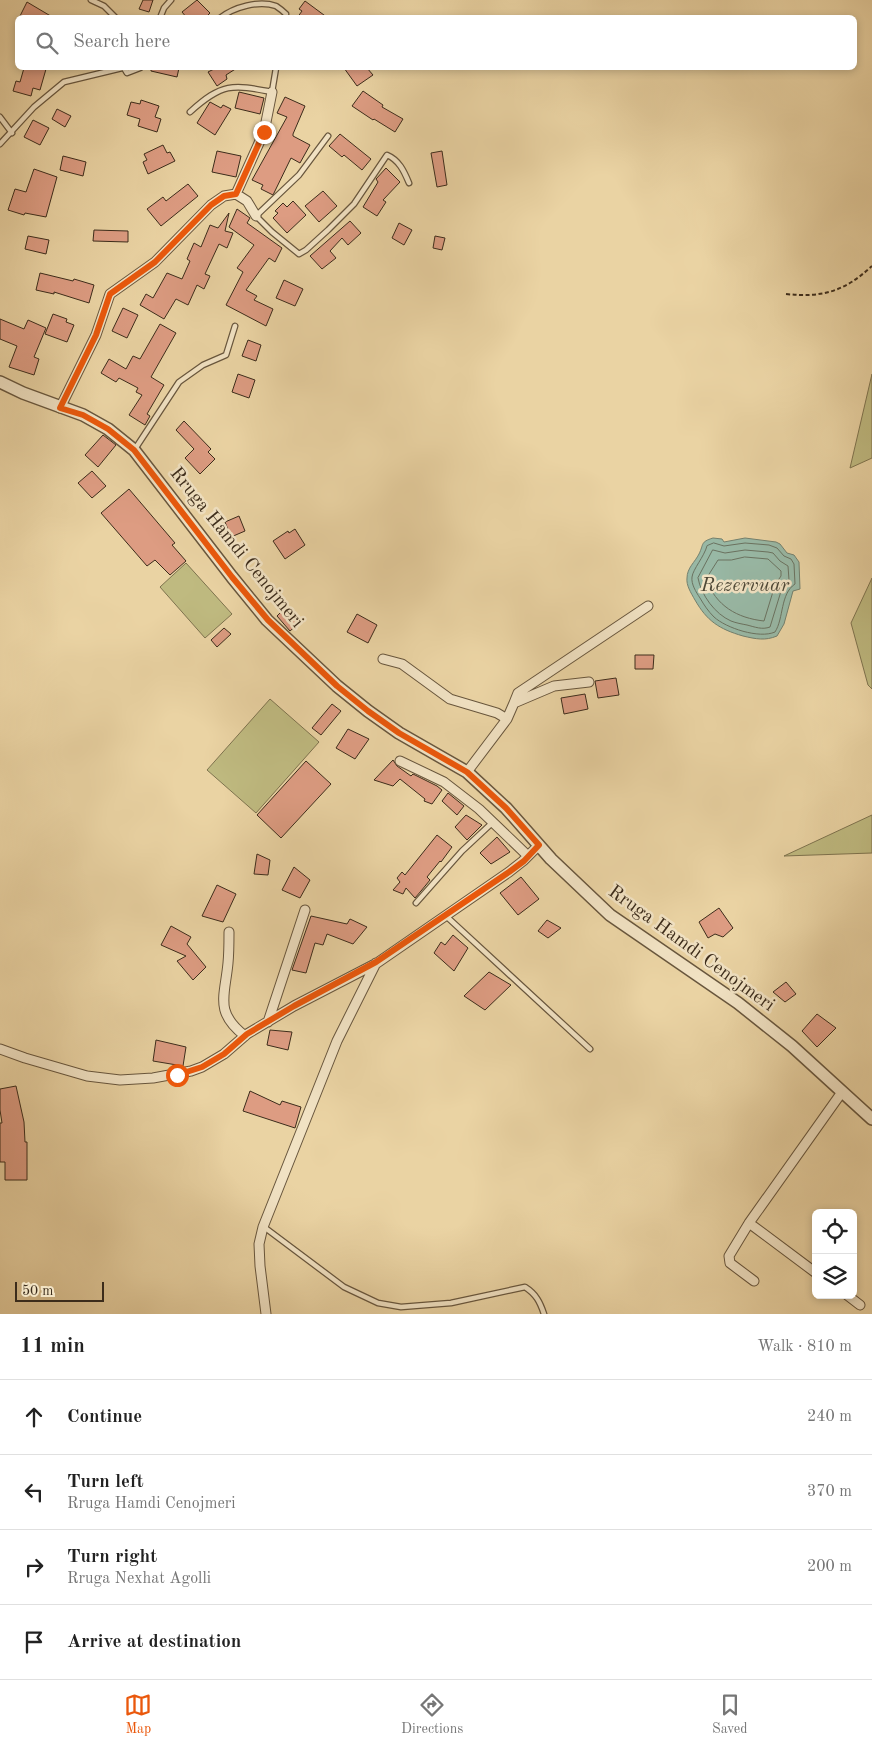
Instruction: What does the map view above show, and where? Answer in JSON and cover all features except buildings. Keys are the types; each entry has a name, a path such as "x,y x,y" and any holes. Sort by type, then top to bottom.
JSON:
{"street":[{"path":"236,194 264,132 272,92"},
{"path":"60,408 96,335 110,294 155,262 211,205 224,196 236,194 246,201 256,216"},
{"name":"Rruga Hamdi Cenojmeri","path":"0,382 22,394 83,415 108,429 134,450 256,606 303,655 368,711 399,733 467,772 506,808 551,859 610,915 738,1003 792,1046 872,1119"},
{"path":"467,772 507,719 518,693 648,606"},
{"path":"382,659 402,664 450,698 497,713 507,719"},
{"path":"514,703 554,686 589,682"},
{"path":"400,761 444,782 493,822 528,856"},
{"path":"0,1049 87,1076 120,1080 153,1078 202,1067 224,1054 245,1036 268,1022 376,962 509,872 524,861 539,845"},
{"path":"268,1022 305,910"},
{"path":"229,932 223,1007 227,1018 234,1028 245,1036"},
{"path":"266,1314 259,1244 263,1226 337,1041 376,962"},
{"path":"754,1281 730,1263 729,1256 749,1223 842,1092"},
{"path":"749,1223 812,1269"},
{"path":"852,1299 860,1305"}],"lane":[{"path":"91,0 104,6 113,15"},
{"path":"161,15 171,0"},
{"path":"224,15 243,6 256,4 276,6 286,15"},
{"path":"0,144 34,107 64,82 115,70"},
{"path":"190,112 207,98 230,86 243,86 272,92 276,70"},
{"path":"0,117 12,133"},
{"path":"328,136 299,175 256,216 298,254 306,250 354,204 387,155 392,157 402,167 409,183"},
{"path":"134,450 179,382 203,365 226,355 235,326"},
{"path":"416,904 462,851 493,822"},
{"path":"445,915 590,1049"},
{"path":"263,1226 338,1283 378,1303 401,1307 444,1304 525,1287 533,1292 539,1300 544,1314"}],"path":[{"path":"786,294 811,295 828,293 846,287 872,266"}],"shaded area":[{"path":"872,374 872,458 850,468"},
{"path":"186,563 232,614 205,638 160,587"},
{"path":"872,578 872,689 868,685 851,623"},
{"path":"270,699 319,742 256,813 207,770"},
{"path":"872,815 872,853 784,856"}],"water":[{"name":"Rezervuar","path":"713,538 722,539 724,542 745,538 776,542 787,553 794,555 799,562 800,589 793,591 784,624 777,636 768,639 748,637 720,627 704,614 688,586 687,574 703,544"}],"route":[{"path":"177,1075 202,1067 224,1054 247,1034 294,1006 376,962 509,872 524,861 539,845 506,808 467,772 399,733 368,711 303,655 268,620 232,577 134,450 108,429 83,415 60,408 96,335 110,294 155,262 211,205 224,196 236,194 264,132"}]}
